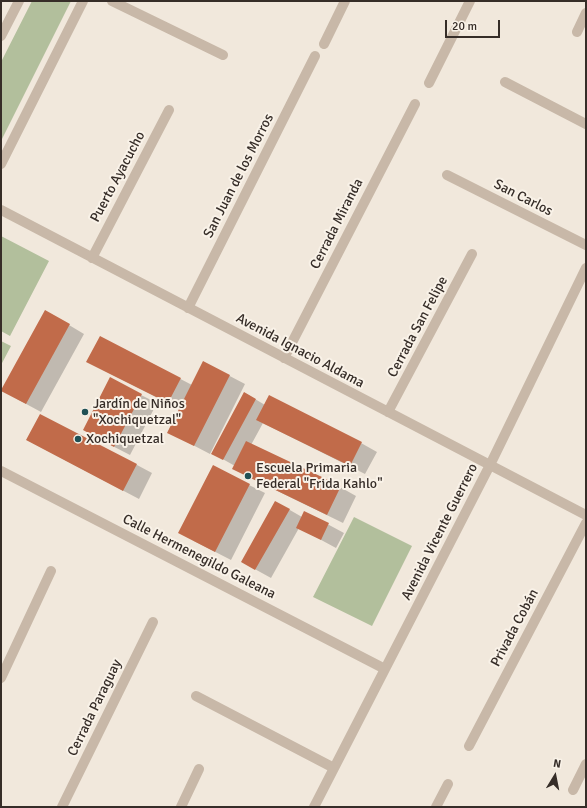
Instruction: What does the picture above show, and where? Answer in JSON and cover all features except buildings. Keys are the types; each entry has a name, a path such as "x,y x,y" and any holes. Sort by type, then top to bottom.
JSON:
{"street":[{"path":"1,36 19,1"},
{"path":"1,164 83,1"},
{"path":"112,1 224,55"},
{"path":"324,44 345,1"},
{"path":"429,83 470,1"},
{"path":"577,32 586,12"},
{"name":"San Juan de los Morros","path":"188,308 315,56"},
{"path":"505,82 586,124"},
{"name":"Cerrada Miranda","path":"284,358 415,104"},
{"name":"Puerto Ayacucho","path":"92,258 169,110"},
{"name":"San Carlos","path":"447,175 586,245"},
{"name":"Avenida Ignacio Aldama","path":"1,210 586,515"},
{"name":"Cerrada San Felipe","path":"388,412 472,254"},
{"name":"Avenida Vicente Guerrero","path":"314,807 490,465 586,268"},
{"name":"Calle Hermenegildo Galeana","path":"1,471 385,669"},
{"name":"Privada Cobán","path":"469,746 586,523"},
{"path":"1,678 51,571"},
{"name":"Cerrada Paraguay","path":"62,807 153,622"},
{"path":"196,696 334,768"},
{"path":"573,790 586,764"},
{"path":"181,807 199,769"},
{"path":"436,807 448,784"}],"green space":[{"path":"32,1 71,1 1,141 1,62"},
{"path":"1,236 49,261 10,336 1,331"},
{"path":"1,341 11,346 1,365"},
{"path":"354,517 412,546 372,626 313,597"}],"place":[{"name":"Jardín de Niños \"Xochiquetzal\"","path":"85,412"},
{"name":"Xochiquetzal","path":"78,439"},
{"name":"Escuela Primaria Federal \"Frida Kahlo\"","path":"248,476"}]}
